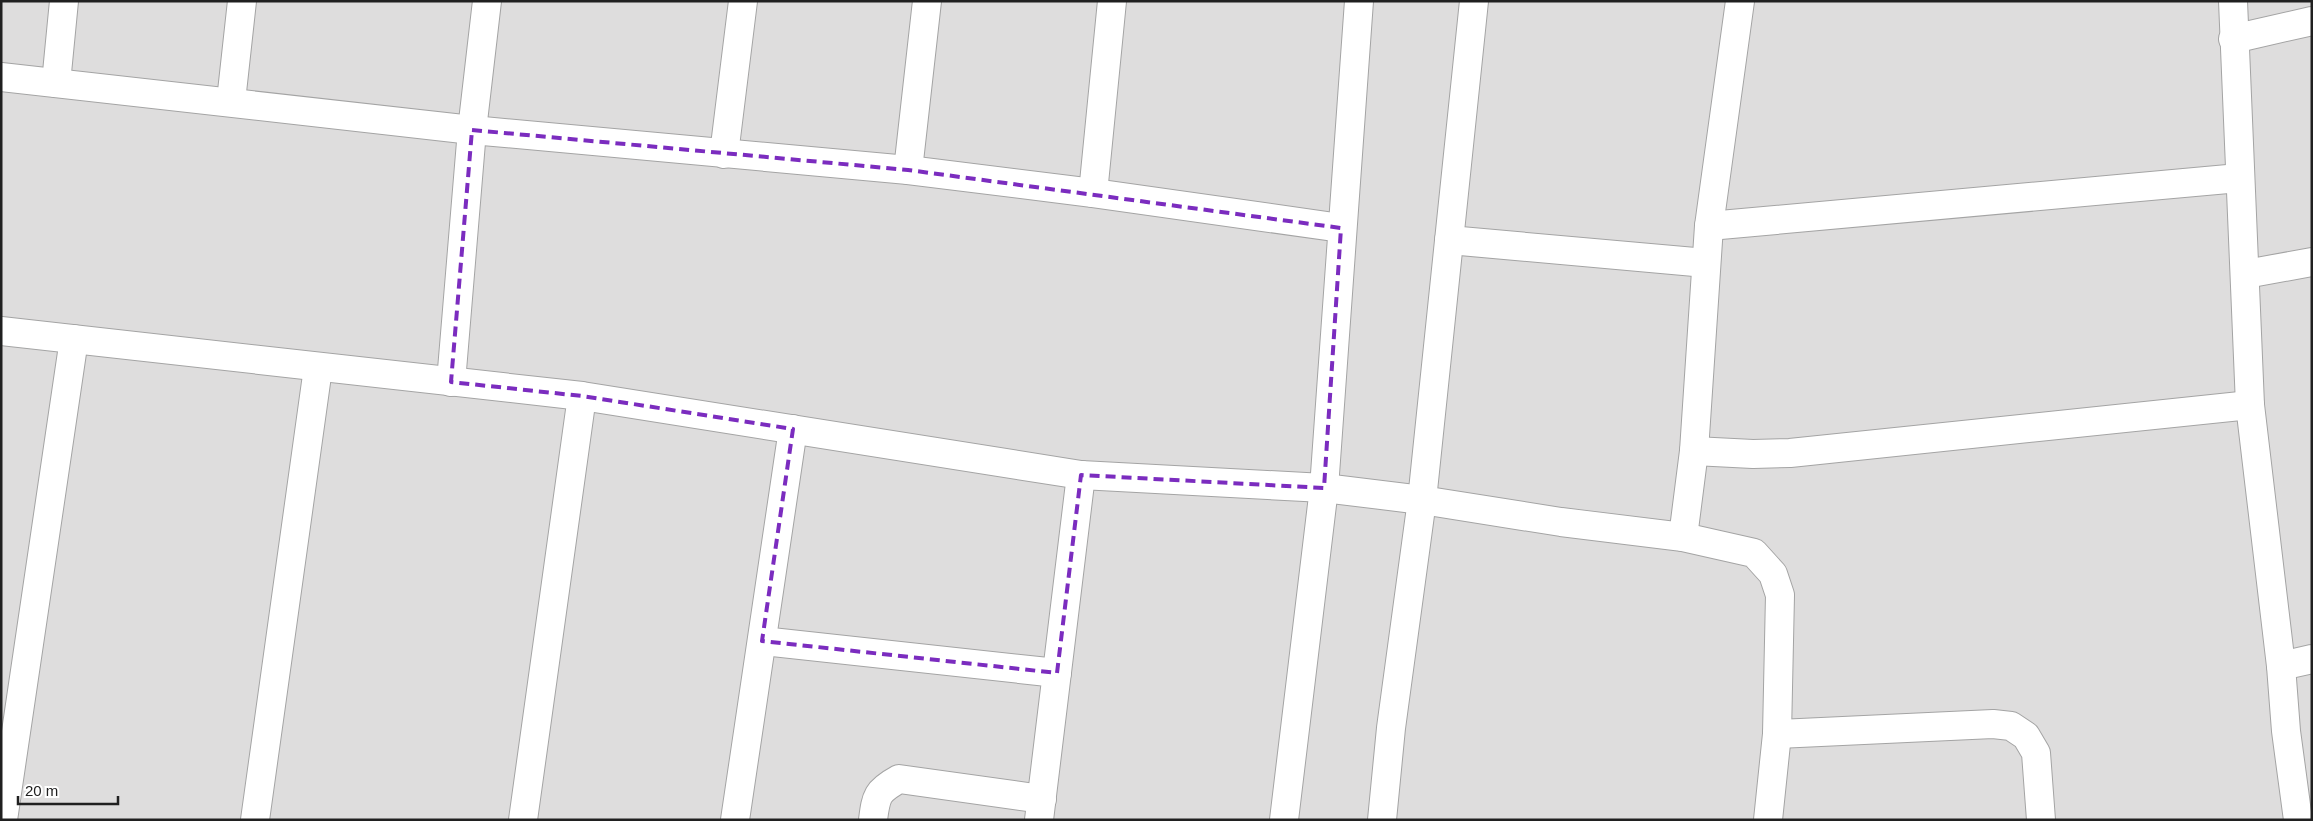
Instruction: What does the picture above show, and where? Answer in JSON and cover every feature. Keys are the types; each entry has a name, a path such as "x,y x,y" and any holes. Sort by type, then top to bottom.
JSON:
{"street":[{"path":"56,83 64,1"},
{"path":"231,101 242,1"},
{"path":"451,382 472,130 487,1"},
{"path":"724,154 743,1"},
{"path":"908,170 927,1"},
{"path":"1093,192 1112,1"},
{"path":"1284,820 1324,488 1341,228 1359,1"},
{"path":"1382,820 1391,728 1422,500 1474,1"},
{"path":"1683,537 1694,451 1709,226 1740,1"},
{"path":"2233,1 2239,178 2246,274 2250,405 2282,666 2286,731 2298,820"},
{"path":"2234,38 2312,21"},
{"path":"1,77 231,101 472,130 908,170 1093,192 1341,228"},
{"path":"1709,226 2239,178"},
{"path":"1449,240 1706,263"},
{"path":"2246,274 2312,262"},
{"path":"1,331 318,368 582,396 1081,475 1324,488 1422,500 1561,522 1683,537 1754,553 1773,574 1780,594 1777,734 1768,820"},
{"path":"3,820 74,339"},
{"path":"254,820 318,368"},
{"path":"523,820 582,396"},
{"path":"1694,451 1753,454 1790,453 2250,405"},
{"path":"735,820 793,430"},
{"path":"873,820 876,798 884,788 899,780 1041,809 1081,475"},
{"path":"762,641 1057,673"},
{"path":"2282,666 2312,659"},
{"path":"1777,734 1993,724 2011,726 2026,736 2036,753 2041,820"}],"highlighted area":[{"path":"472,130 908,170 1341,228 1324,488 1081,475 1057,673 762,641 793,429 582,396 451,382"}],"shaded area":[{"path":"1,1 2312,1 2312,820 1,820"}]}
